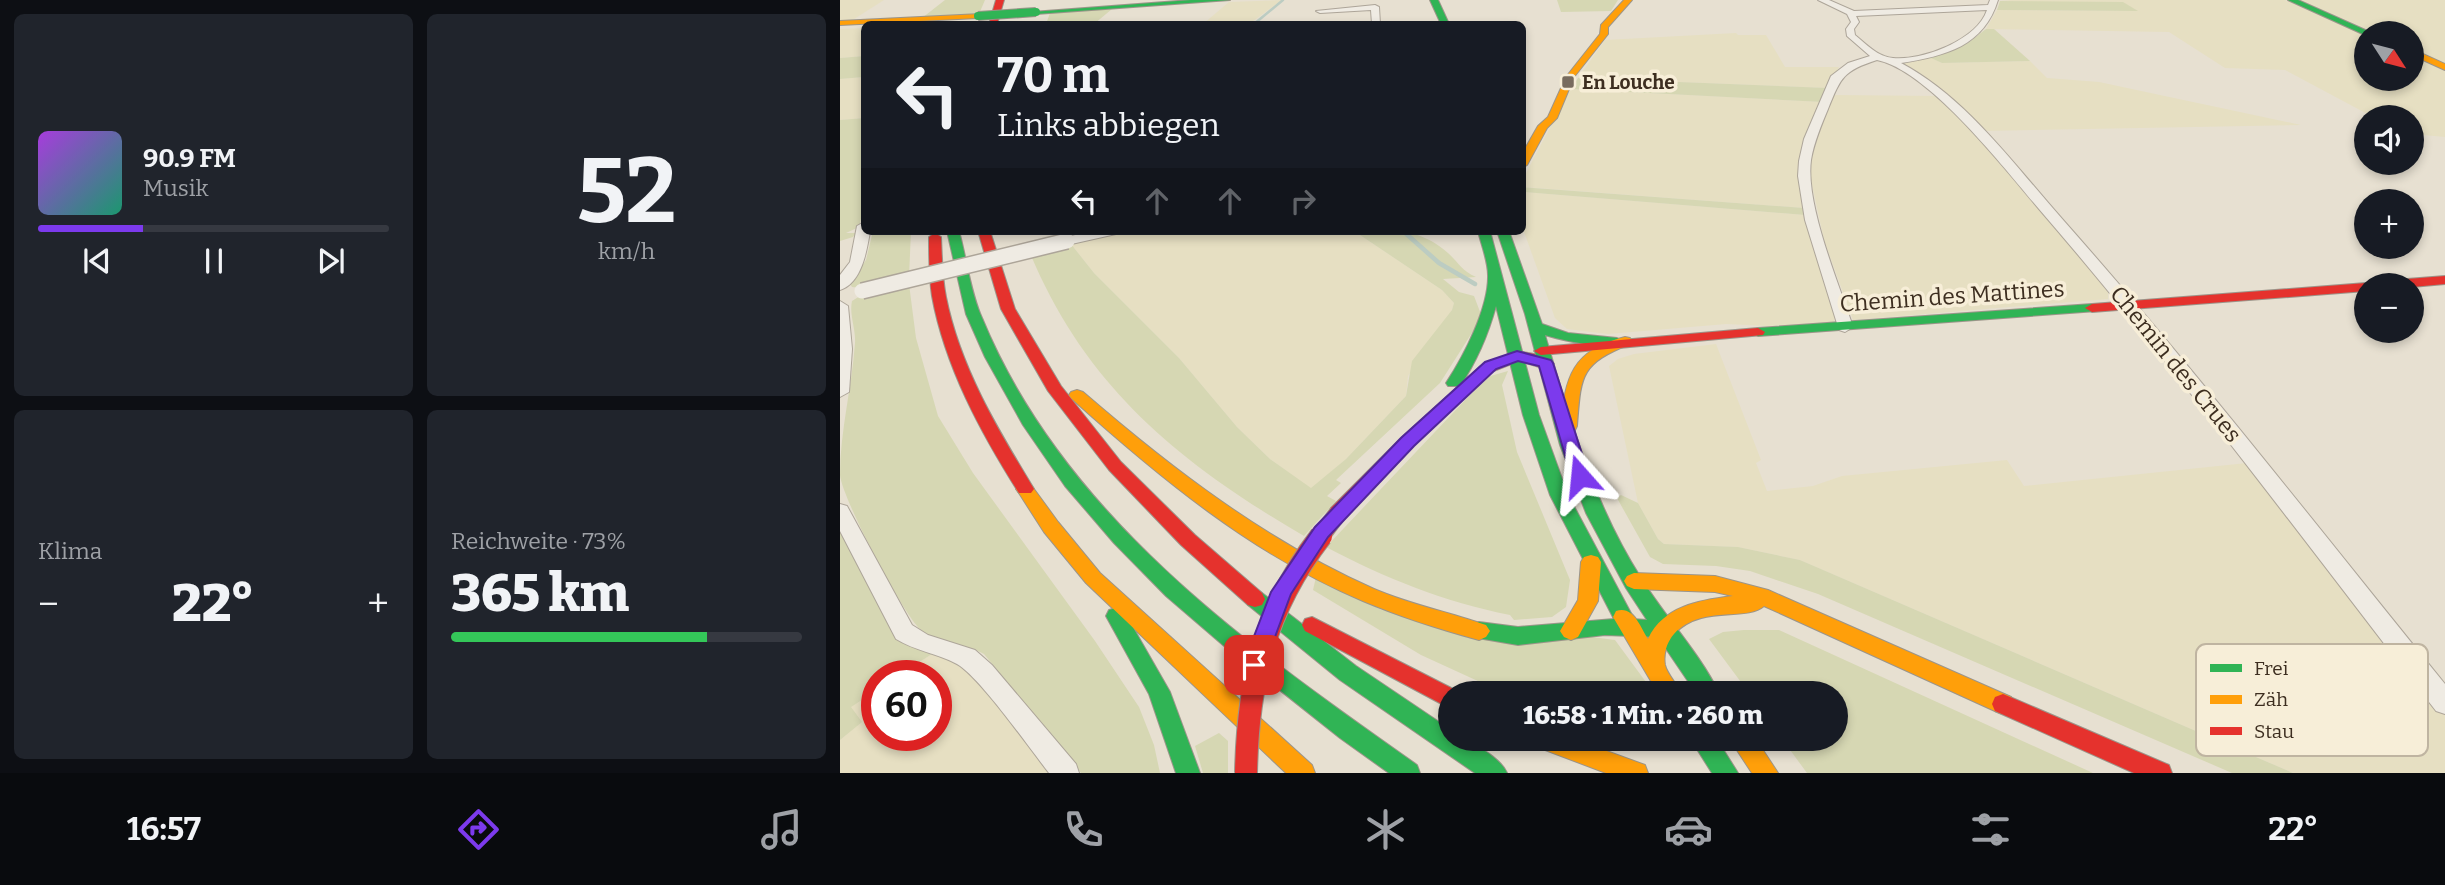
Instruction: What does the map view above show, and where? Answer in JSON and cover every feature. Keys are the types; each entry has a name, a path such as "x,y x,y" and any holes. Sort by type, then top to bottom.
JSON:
{"main road":[{"path":"994,21 1000,0"},
{"path":"1015,21 1019,0"},
{"path":"936,21 1226,0"},
{"path":"1526,158 1544,126 1552,118 1570,77 1604,34 1604,27 1628,0"},
{"path":"2292,0 2354,27"},
{"path":"840,23 861,23"},
{"path":"2424,57 2445,67"},
{"path":"935,235 939,295 966,379 1012,470 1051,527 1093,578 1303,773"},
{"path":"954,235 965,295 994,365 1032,427 1086,497 1160,575 1247,653 1408,773"},
{"path":"985,235 1004,301 1028,348 1069,410 1105,455 1196,547 1241,586 1400,710 1495,773"},
{"path":"1485,235 1543,453 1559,495 1591,562 1628,628 1662,681"},
{"path":"1504,235 1536,327 1568,438 1596,515 1663,629 1700,681"},
{"path":"1463,382 1486,327 1495,275"},
{"path":"2424,282 2445,280"},
{"name":"Chemin des Mattines","path":"1543,357 1621,341 1845,327 2354,287"},
{"path":"1536,327 1566,337 1621,341"},
{"path":"1568,438 1573,381 1578,369 1595,352 1621,341"},
{"path":"1028,348 1162,471 1198,498 1268,543 1336,578 1420,615 1466,628 1525,637 1604,627 1663,629"},
{"path":"1246,773 1245,719 1254,665 1276,604 1293,572 1338,513 1463,382 1516,350 1543,357"},
{"path":"1571,631 1588,601 1591,562"},
{"path":"1093,578 1159,692 1188,773"},
{"path":"1634,581 1722,585 1761,596 2160,773"},
{"path":"1241,586 1438,692"},
{"path":"1654,668 1650,652 1655,640 1663,629 1683,614 1719,605 1755,602 1785,608"},
{"path":"1576,751 1636,773"},
{"path":"1710,751 1726,773"},
{"path":"1750,751 1762,768"}],"street":[{"path":"1822,0 1852,14 1994,4"},
{"path":"1845,327 1812,220 1804,176 1810,139 1838,73 1851,65 1928,55 1954,47 1977,33 1994,4"},
{"path":"1320,10 1375,7 1376,21"},
{"name":"Chemin des Crues","path":"1852,14 1855,22 1850,29 1851,36 1884,59 1923,79 1965,116 2130,305 2398,644"},
{"path":"840,285 857,262 862,235"},
{"path":"840,297 1093,235"},
{"path":"840,306 845,328 845,359 840,392"},
{"path":"840,511 904,632 920,642 966,657 983,672 1066,773"},
{"name":"Chemin des Crues","path":"2428,682 2445,704"}],"shaded area":[{"path":"840,0 884,0 851,21 840,21"},
{"path":"1282,0 1253,21 1207,21 1229,2"},
{"path":"1999,0 2285,0 2354,31 2354,91 2424,91 2424,61 2445,71 2445,137 2424,135 2424,105 2354,107 2285,70 2225,68 2169,32 1986,29 1997,10 2136,11"},
{"path":"2299,0 2445,0 2445,63 2424,54 2424,21 2354,21 2354,24"},
{"path":"861,28 861,56 840,58 840,29"},
{"path":"1736,33 1766,35 1785,67 1839,67 1828,88 1578,78 1605,40"},
{"path":"1930,57 1942,63 2030,61 2047,78 2099,82 2301,125 1983,131 1931,82 1901,64"},
{"path":"861,77 861,118 840,120 840,79"},
{"path":"1571,89 1823,102 1807,139 1804,208 1526,187 1526,173"},
{"path":"1833,95 1939,96 1957,113 2103,285 2108,292 2108,299 1853,320 1824,240 1810,176 1811,151"},
{"path":"1526,192 1805,215 1835,315 1834,322 1768,326 1726,324 1608,334 1567,329 1555,318 1525,235"},
{"path":"1114,235 1360,235 1442,290 1454,303 1408,376 1406,396 1346,459 1311,489 1270,459 1237,427 1179,358 1094,273 1071,244"},
{"path":"1716,344 1761,460 1756,463 1767,491 1813,486 1842,476 2007,460 2024,486 2247,463 2403,644 2196,644 2196,731 1800,560 1738,547 1664,544 1658,539 1638,503 1609,366 1618,359 1634,354"},
{"path":"932,654 948,660 923,660"},
{"path":"952,662 975,676 1053,773 840,773 840,740 861,722 861,751 952,751"},
{"path":"2428,672 2445,692 2445,773 2293,773 2254,756 2428,756"},
{"path":"861,700 861,722 850,707"}],"green space":[{"path":"945,0 985,0 979,14 922,18"},
{"path":"1557,0 1618,0 1611,11 1561,12"},
{"path":"2000,1 2123,2 2138,11 1997,10"},
{"path":"1112,9 1098,21 1047,21 1050,13"},
{"path":"1986,29 1994,29 2030,61 1942,63 1931,58 1968,43"},
{"path":"861,56 861,77 840,79 840,58"},
{"path":"1578,78 1828,88 1823,102 1571,89"},
{"path":"861,118 861,219 859,227 846,233 856,233 853,237 840,241 840,120"},
{"path":"1526,187 1804,208 1805,215 1526,192"},
{"path":"872,235 911,235 909,277 862,288 852,287 850,284 866,260"},
{"path":"1360,235 1418,235 1437,244 1476,277 1443,279 1459,292 1474,296 1482,317 1440,383 1336,480 1341,483 1327,496 1336,501 1304,536 1217,480 1142,418 1109,383 1079,344 1053,301 1030,253 1071,244 1094,273 1179,358 1237,427 1270,459 1311,488 1346,459 1406,396 1412,361 1452,310 1454,303 1442,290"},
{"path":"909,284 916,338 938,416 973,473 1095,641 1139,707 1154,745 1160,773 1081,773 984,654 935,638 920,629 900,601 874,554 843,488 840,475 855,343 851,306 852,301 860,296"},
{"path":"1508,371 1502,385 1517,452 1570,580 1566,607 1552,617 1514,620 1510,615 1415,588 1326,547 1487,377"},
{"path":"1621,495 1638,503 1658,539 1664,544 1738,547 1800,560 2196,731 2196,756 2254,756 2293,773 2232,773 1818,594 1750,571 1716,566 1663,564 1650,557 1617,498"},
{"path":"840,532 891,628 913,647 932,654 923,660 861,660 861,700 851,707 861,723 840,740"},
{"path":"1316,577 1382,610 1615,640 1645,681 1478,681 1421,655 1313,590"},
{"path":"1779,630 2093,773 1807,773 1791,751 1848,751 1848,681 1740,681 1709,639 1723,632"},
{"path":"1219,733 1228,741 1228,773 1203,773 1195,746"}],"waterway":[{"path":"1258,21 1283,0"},
{"path":"1408,235 1439,263 1475,284"}],"traffic: fast":[{"path":"1036,12 1226,0"},
{"path":"1434,0 1444,21"},
{"path":"2292,0 2354,27"},
{"path":"978,16 1036,12"},
{"path":"954,235 970,304 980,330 1029,422 1072,482 1120,538 1230,639 1408,773"},
{"path":"1485,235 1531,415 1559,495 1623,617"},
{"path":"1504,235 1532,314 1569,445 1595,513 1633,583 1700,681"},
{"path":"1454,383 1470,358 1481,332 1495,275"},
{"path":"1758,332 2092,308"},
{"path":"1536,327 1566,337 1617,342"},
{"path":"1255,599 1348,673 1495,773"},
{"path":"1116,616 1159,692 1188,773"},
{"path":"1479,631 1518,636 1605,627 1663,629"},
{"path":"1711,751 1726,773"}],"traffic: slow":[{"path":"1526,158 1543,126 1552,118 1570,77 1604,34 1604,27 1628,0"},
{"path":"879,21 978,16"},
{"path":"840,23 861,22"},
{"path":"2424,57 2445,67"},
{"path":"1569,426 1572,393 1579,371 1594,355 1625,341"},
{"path":"1077,395 1166,470 1263,539 1315,569 1369,595 1423,616 1479,631"},
{"path":"1025,489 1051,527 1093,578 1303,773"},
{"path":"1571,631 1588,601 1591,562"},
{"path":"1634,581 1715,584 1761,596 2003,704"},
{"path":"1654,668 1655,648 1662,633 1672,622 1703,609 1756,603"},
{"path":"1623,617 1663,681"},
{"path":"1576,751 1636,773"},
{"path":"1750,751 1766,773"}],"traffic: jam":[{"path":"994,21 1000,0"},
{"path":"985,235 1008,309 1054,388 1115,466 1188,540 1255,599"},
{"path":"935,237 939,296 952,345 985,422 1025,489"},
{"path":"2424,282 2445,280"},
{"path":"2092,308 2354,288"},
{"path":"1541,351 1758,332"},
{"path":"1338,513 1407,442 1486,369 1517,356 1529,357 1546,364"},
{"path":"1246,773 1250,697 1256,664 1266,634 1294,575 1338,513"},
{"path":"1312,625 1438,692"},
{"path":"2003,704 2160,773"}],"place":[{"name":"En Louche","path":"1568,82"}],"route":[{"path":"1254,665 1270,615 1281,592 1322,532 1408,442 1490,366 1517,356 1546,363 1580,476"}]}
